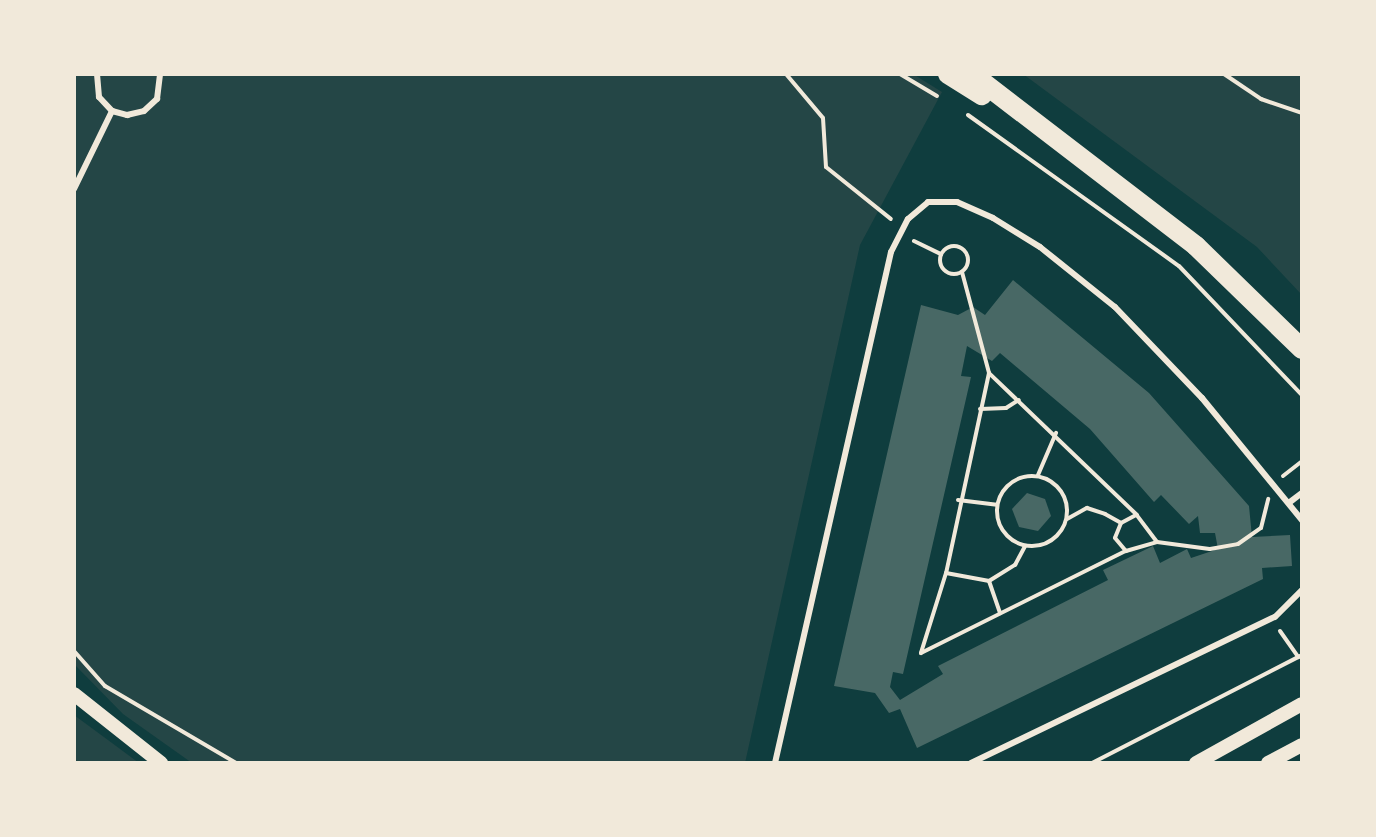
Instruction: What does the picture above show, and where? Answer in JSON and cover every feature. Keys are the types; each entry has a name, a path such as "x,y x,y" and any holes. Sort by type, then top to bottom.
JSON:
{"main road":[{"path":"948,74 1037,128"},
{"path":"972,74 1037,128 1196,246 1302,349"}],"street":[{"path":"74,694 161,763"},
{"path":"1196,763 1302,704"},
{"path":"1268,763 1302,745"}],"lane":[{"path":"97,74 99,97 112,111 144,111 157,99 160,74"},
{"path":"74,189 112,111"},
{"path":"775,763 891,252 901,229 928,202 949,200 993,218 1040,247 1143,334 1274,483 1302,520"},
{"path":"1290,502 1302,493"},
{"path":"971,763 1272,619 1302,590"}],"path":[{"path":"786,74 823,118 826,167 914,241 941,254"},
{"path":"900,74 939,98"},
{"path":"1224,74 1261,99 1302,113"},
{"path":"965,113 1179,266 1302,395"},
{"path":"941,254 952,246 965,251 967,265 962,272"},
{"path":"941,254 945,271 962,272"},
{"path":"962,272 989,373 958,500 946,573 921,653 1126,551 1157,542 1210,549 1238,544 1261,528 1268,499 1261,492 1302,461"},
{"path":"989,373 1056,433 1137,515 1157,542"},
{"path":"980,409 1006,408 1019,400"},
{"path":"1056,433 1037,476 1007,486 997,505 1000,527 1025,546 1047,544 1067,519 1087,508 1121,523"},
{"path":"1037,476 1062,491 1067,519"},
{"path":"958,500 997,505"},
{"path":"1126,551 1115,538 1121,523 1137,515"},
{"path":"946,573 989,581 1015,565 1025,546"},
{"path":"989,581 1000,613"},
{"path":"1092,763 1300,656 1272,619"},
{"path":"74,651 105,686 236,763"}],"shaded area":[{"path":"74,74 913,74 942,92 860,245 745,763 192,763 123,714 74,664"},
{"path":"1023,74 1302,74 1301,294 1257,247"},
{"path":"74,715 112,743 139,763 74,763"}],"building":[{"path":"1013,280 1149,393 1249,506 1252,537 1290,535 1292,566 1262,568 1263,579 917,748 900,709 889,713 875,693 834,686 921,305 958,315 973,307 985,315","holes":["967,346 992,361 1000,353 1090,429 1154,502 1161,495 1189,524 1198,516 1200,533 1215,533 1218,549 1191,558 1187,549 1160,563 1153,546 1103,570 1108,580 938,666 943,674 900,700 890,687 893,672 903,674 971,377 961,376"]},
{"path":"1027,493 1045,499 1051,516 1038,531 1019,527 1012,509"}]}
